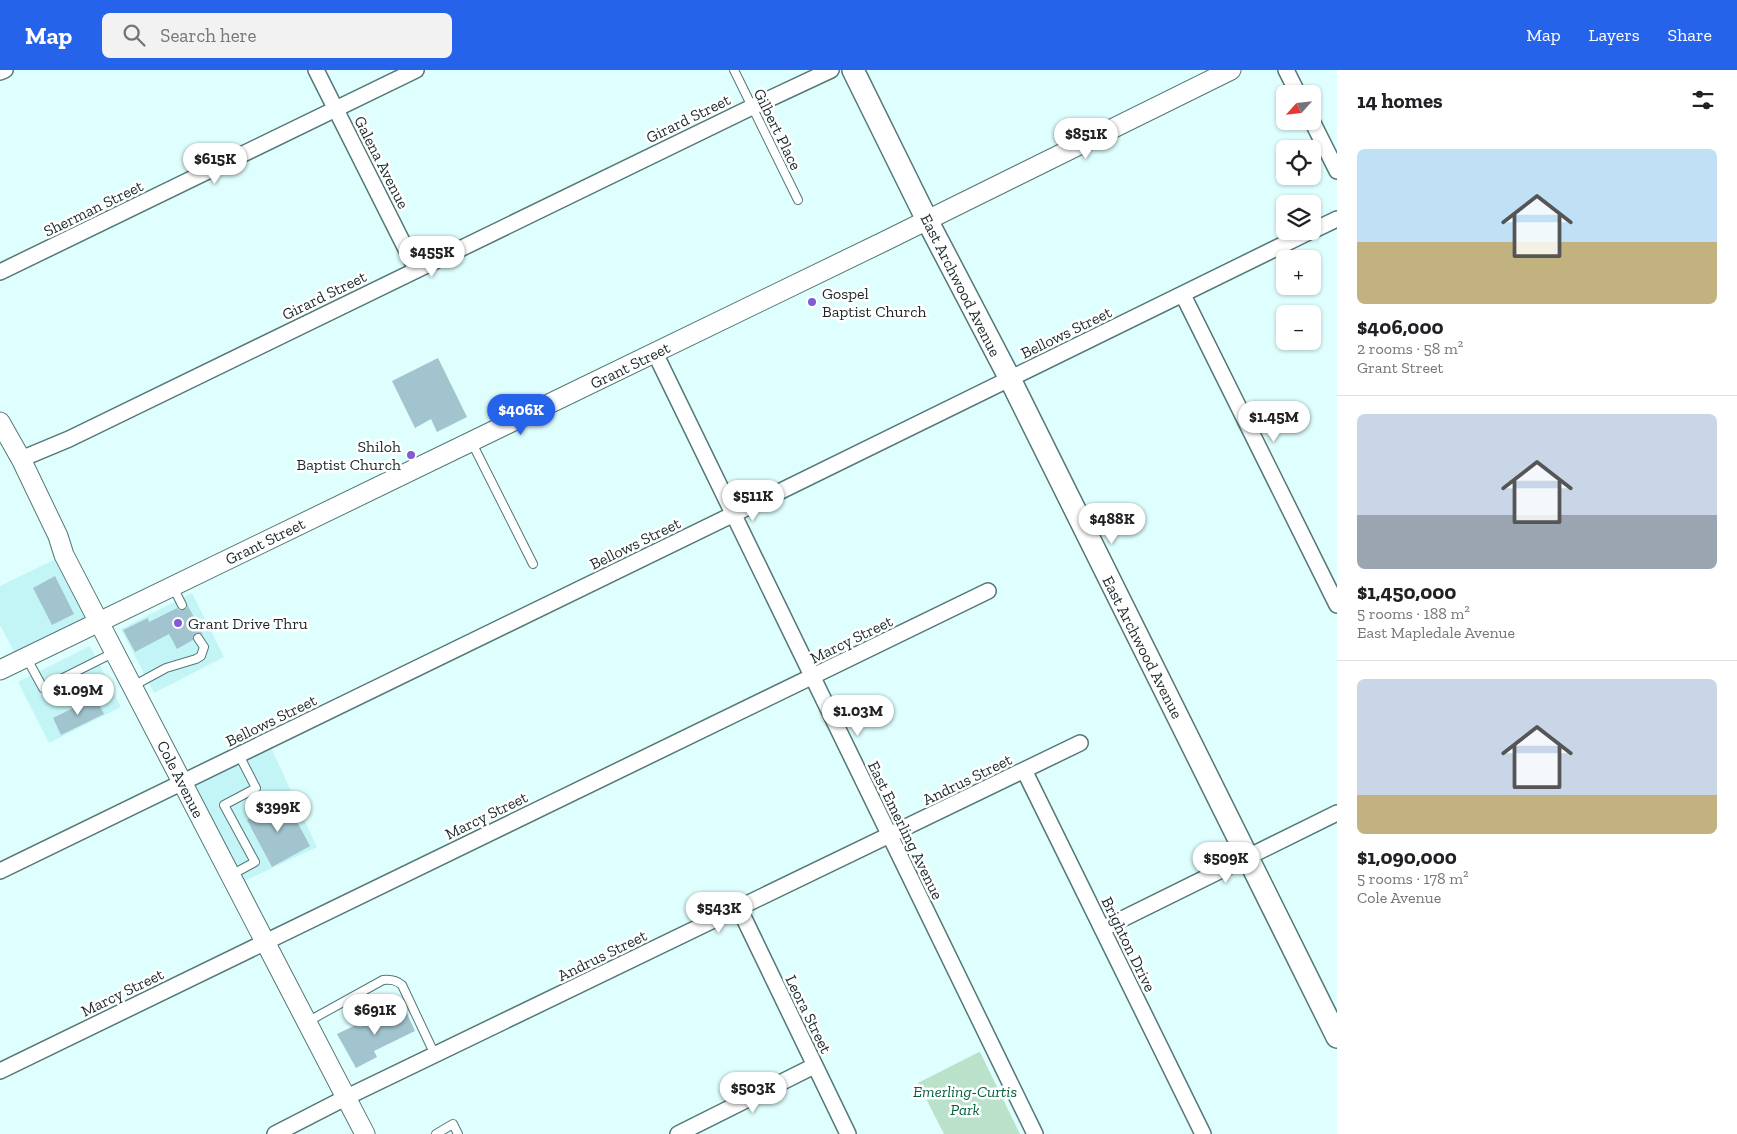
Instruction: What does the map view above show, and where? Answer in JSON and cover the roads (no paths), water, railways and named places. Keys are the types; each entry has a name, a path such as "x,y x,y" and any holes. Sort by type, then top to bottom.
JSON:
{"main road":[{"name":"East Archwood Avenue","path":"853,70 927,220 1010,379 1337,1037"}],"street":[{"path":"0,72 5,70"},
{"name":"Galena Avenue","path":"316,70 416,269"},
{"name":"Sherman Street","path":"0,272 416,70"},
{"name":"Girard Street","path":"21,460 69,439 416,269 831,70"},
{"name":"Grant Street","path":"0,670 927,220 1231,70"},
{"path":"1286,70 1294,85"},
{"path":"1316,130 1337,171"},
{"name":"Bellows Street","path":"1321,226 1337,218"},
{"name":"Bellows Street","path":"0,871 1294,240"},
{"path":"1183,295 1337,605"},
{"name":"East Emerling Avenue","path":"654,352 1035,1134"},
{"name":"Cole Avenue","path":"0,422 58,536 64,555 364,1134"},
{"name":"Marcy Street","path":"0,1071 988,591"},
{"name":"Andrus Street","path":"275,1134 345,1098 1080,743"},
{"name":"Brighton Drive","path":"1024,770 1203,1134"},
{"path":"1102,929 1337,813"},
{"name":"Leora Street","path":"739,908 848,1134"},
{"path":"678,1134 814,1066"}],"lane":[{"name":"Gilbert Place","path":"734,70 798,200"},
{"path":"471,442 533,564"},
{"path":"172,586 182,605"},
{"path":"133,686 166,668 196,660 201,656 204,647 198,638"},
{"path":"26,657 43,688 115,652"},
{"path":"231,875 255,862 224,805 256,788 239,755"},
{"path":"307,1022 383,980 391,979 398,981 402,985 434,1055"},
{"path":"436,1134 453,1124 458,1134"}],"place":[{"name":"Gospel Baptist Church","path":"812,302"},
{"name":"Shiloh Baptist Church","path":"411,455"},
{"name":"Grant Drive Thru","path":"178,623"}],"park label":[{"name":"Emerling-Curtis Park","path":"965,1100"}]}
